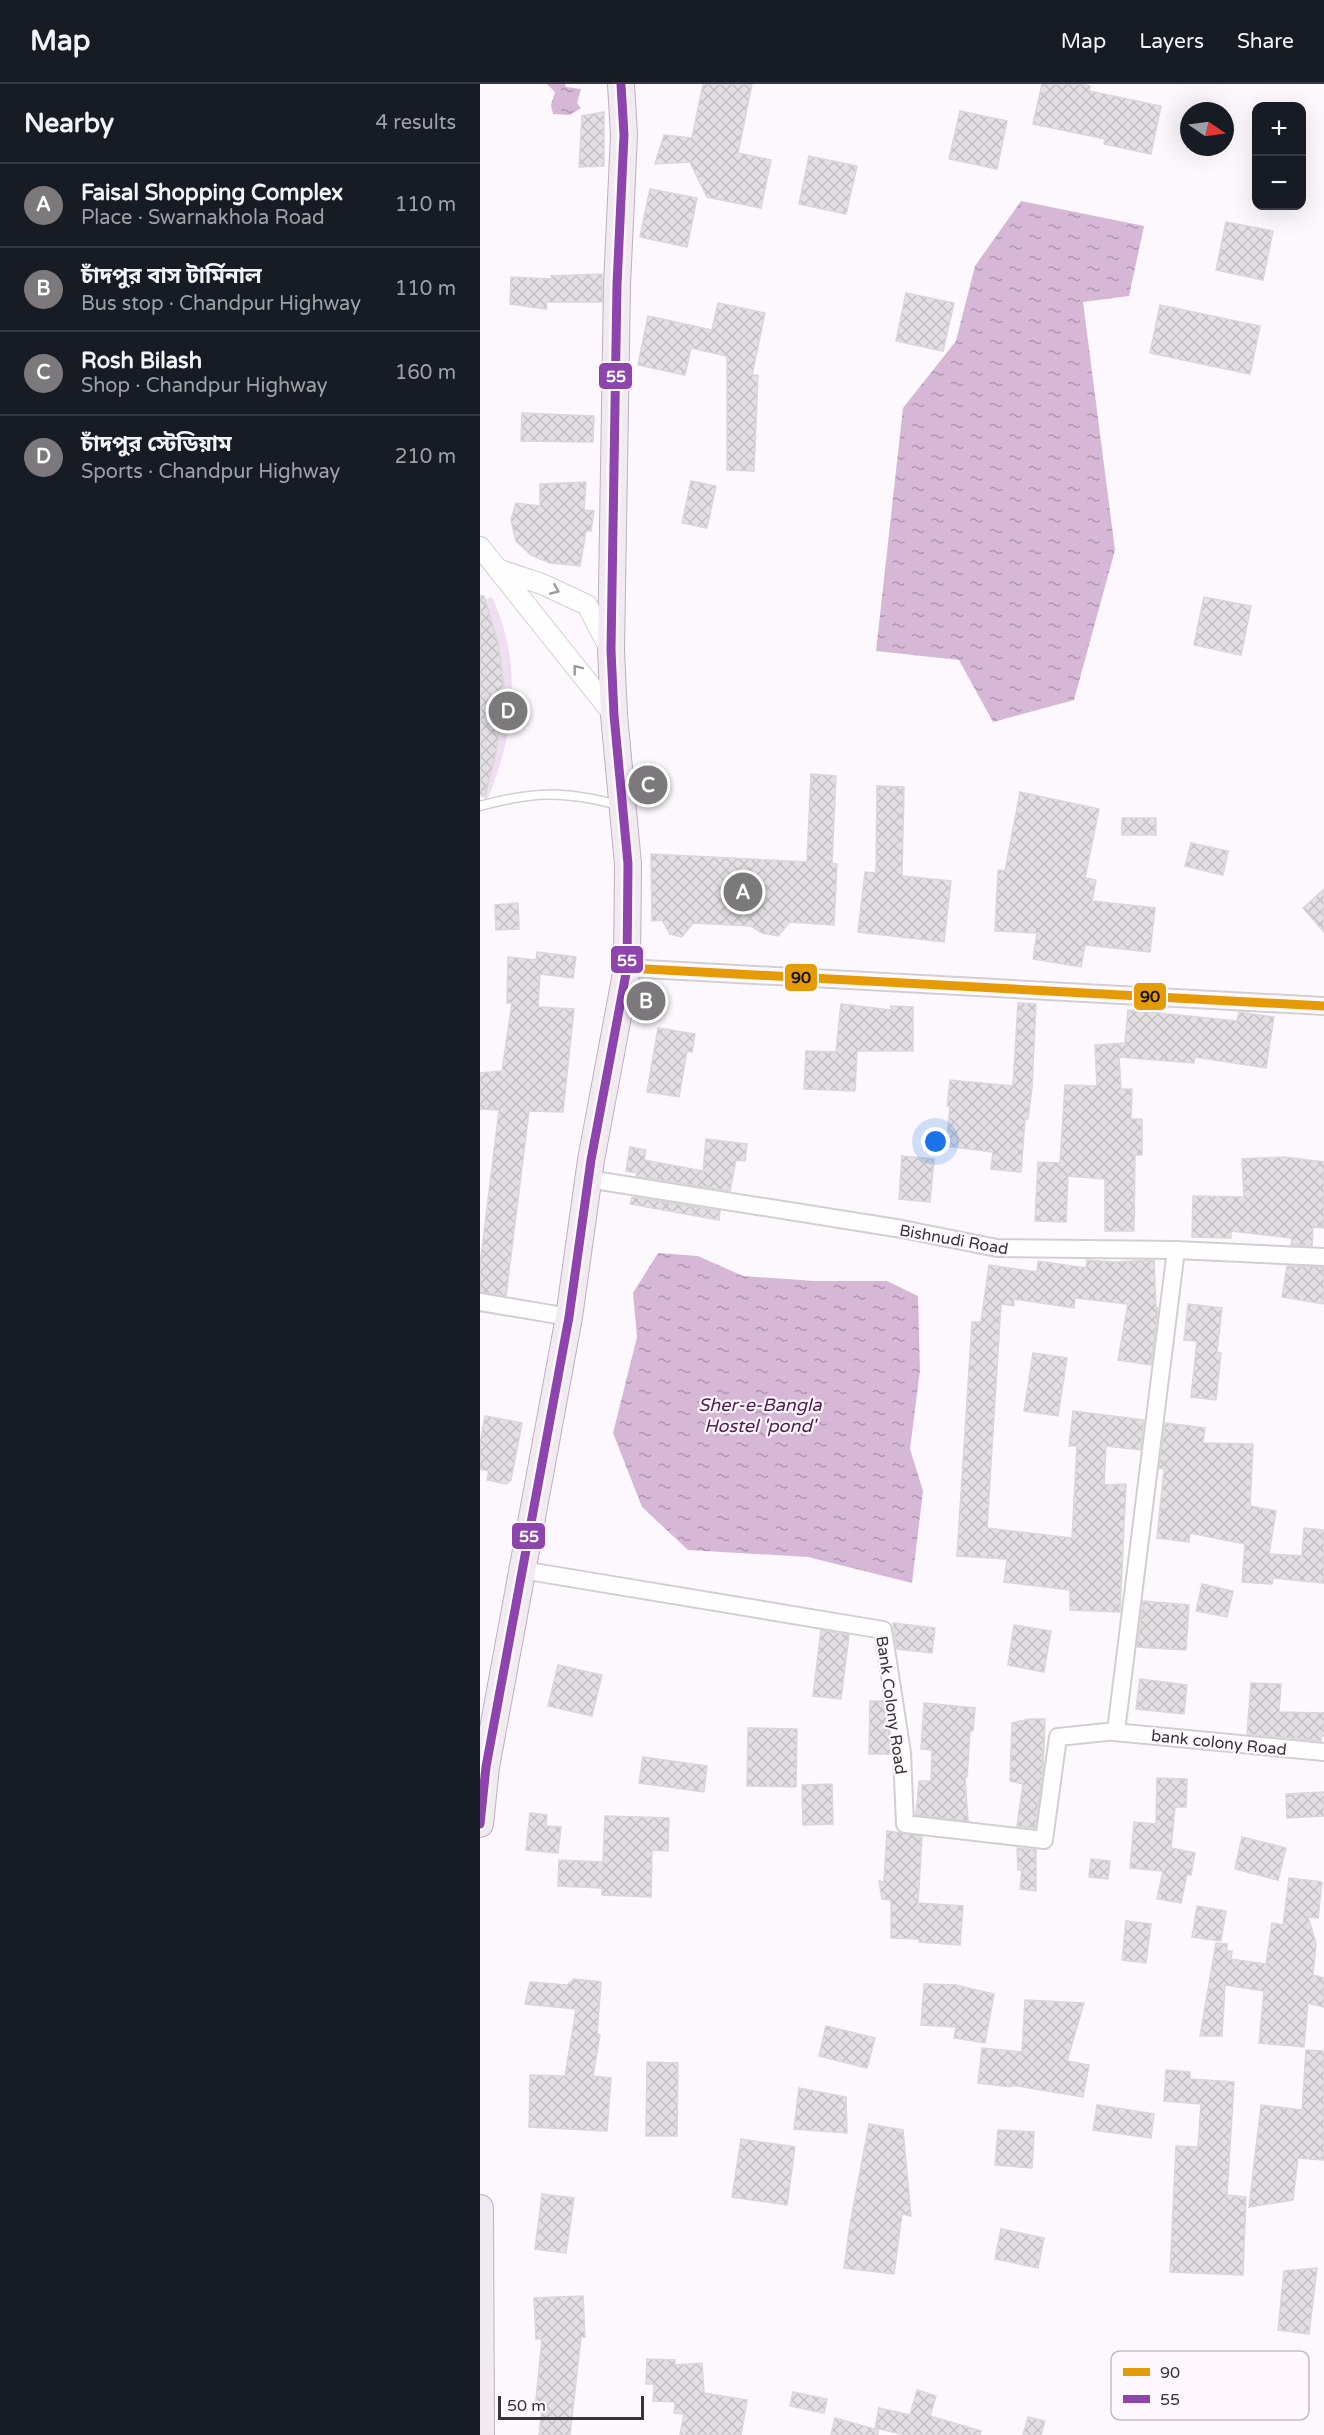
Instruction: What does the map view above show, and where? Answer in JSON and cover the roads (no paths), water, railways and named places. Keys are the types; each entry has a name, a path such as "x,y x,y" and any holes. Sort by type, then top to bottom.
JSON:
{"main road":[{"path":"480,1824 486,1767 569,1317 588,1179 627,968 628,864 614,715 611,650 617,285 624,135 621,84"},
{"path":"480,2208 481,2435"}],"street":[{"path":"480,547 614,715"},
{"path":"500,570 542,584 587,605 611,650"},
{"path":"627,968 1324,1006"},
{"name":"Bishnudi Road","path":"588,1179 902,1229 998,1248 1176,1250 1324,1257"},
{"path":"1114,1732 1176,1250"},
{"path":"480,1302 569,1317"},
{"name":"Bank Colony Road","path":"522,1570 884,1630 902,1753 904,1824 1044,1840 1058,1737 1114,1732"},
{"name":"bank colony Road","path":"1114,1732 1324,1752"}],"lane":[{"path":"480,806 542,794 579,795 624,807"}],"water":[{"path":"547,84 565,84 566,87 581,89 577,103 581,108 570,115 553,114 551,105 555,92"},
{"path":"1021,201 1144,226 1129,296 1083,302 1115,550 1074,700 993,722 959,660 876,651 903,408 956,341 975,266"},
{"name":"Sher-e-Bangla Hostel 'pond'","path":"658,1253 698,1256 743,1276 814,1281 887,1281 918,1296 920,1370 910,1449 923,1491 912,1583 808,1557 688,1550 642,1507 613,1433 637,1337 633,1293"}],"place":[{"name":"চাঁদপুর স্টেডিয়াম","path":"508,711"},
{"name":"Rosh Bilash","path":"648,785"},
{"name":"Faisal Shopping Complex","path":"743,892"},
{"name":"চাঁদপুর বাস টার্মিনাল","path":"646,1001"}]}
